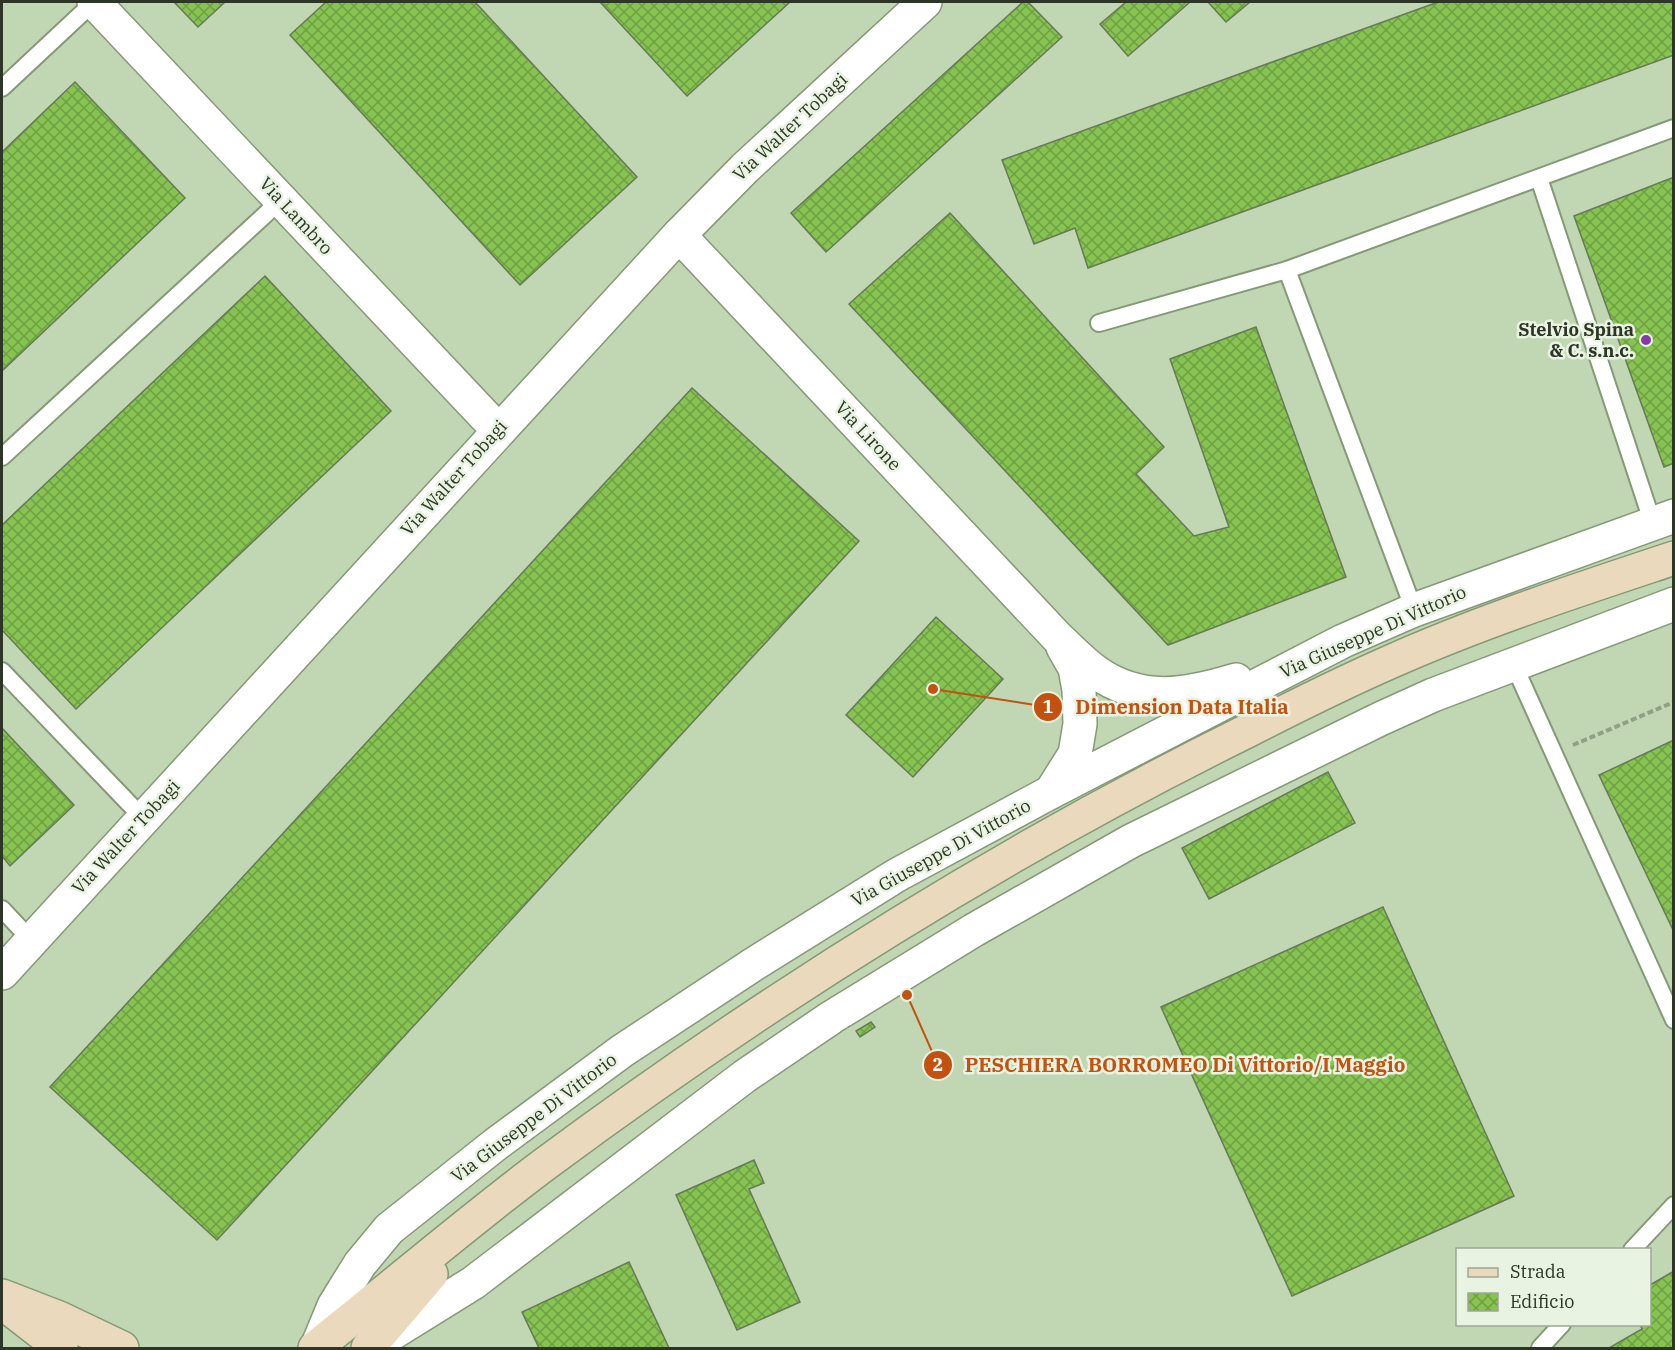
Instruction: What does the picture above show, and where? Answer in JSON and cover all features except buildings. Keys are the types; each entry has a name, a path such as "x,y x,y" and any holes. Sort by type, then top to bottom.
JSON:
{"main road":[{"name":"Via Giuseppe Di Vittorio","path":"316,1348 544,1165 675,1070 884,933 1086,815 1184,762 1392,661 1507,616 1674,558"},
{"name":"Via Giuseppe Di Vittorio","path":"368,1348 483,1213"},
{"path":"2,1296 59,1318 122,1348"},
{"path":"2,1302 61,1348"}],"street":[{"name":"Via Lambro","path":"94,2 498,430"},
{"name":"Via Walter Tobagi","path":"2,973 679,235 745,168 926,2"},
{"name":"Via Lirone","path":"679,235 1058,638 1095,671 1115,683 1143,694 1198,692 1305,660"},
{"name":"Via Giuseppe Di Vittorio","path":"316,1348 334,1306 345,1288 360,1264 389,1229 496,1144 622,1051 754,964 897,875 1305,660 1414,610 1663,520"},
{"name":"Via Giuseppe Di Vittorio","path":"368,1348 472,1283 745,1076 832,1017 974,930 1131,841 1422,699 1674,604"},
{"name":"Via Lirone","path":"1051,792 1075,754 1080,724 1079,690 1075,668 1058,638"}],"lane":[{"path":"2,88 94,2"},
{"path":"1098,323 1287,270 1674,128"},
{"path":"1539,178 1663,520"},
{"path":"2,457 281,200"},
{"path":"1287,270 1414,610"},
{"path":"1513,663 1674,1020"},
{"path":"2,671 143,818"},
{"path":"2,909 31,940"},
{"path":"1634,1248 1674,1205"},
{"path":"1540,1348 1560,1326"}],"path":[{"path":"1553,754 1674,702"}],"place":[{"name":"Stelvio Spina & C. s.n.c.","path":"1646,340"},
{"name":"Dimension Data Italia","path":"933,689"},
{"name":"PESCHIERA BORROMEO Di Vittorio/I Maggio","path":"907,995"}]}
